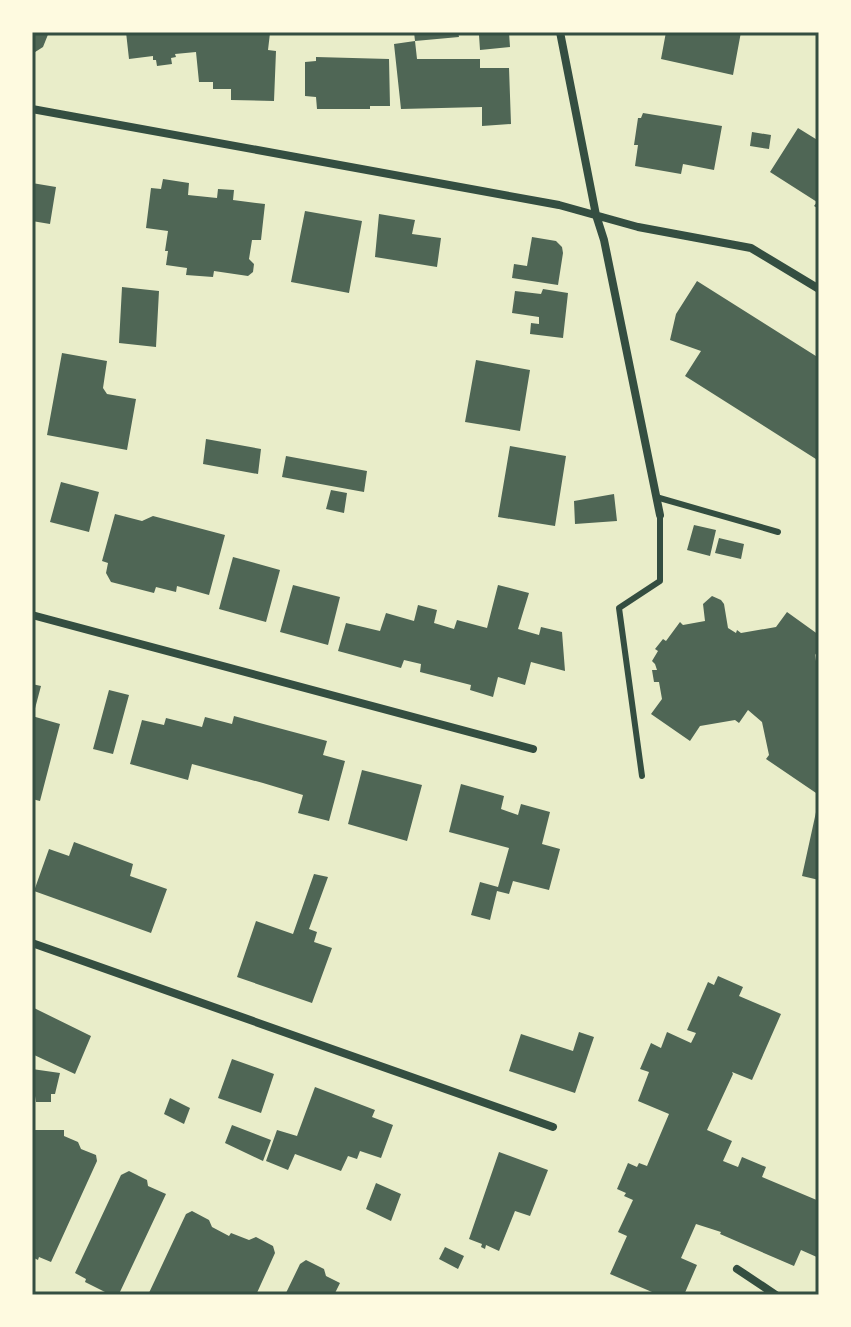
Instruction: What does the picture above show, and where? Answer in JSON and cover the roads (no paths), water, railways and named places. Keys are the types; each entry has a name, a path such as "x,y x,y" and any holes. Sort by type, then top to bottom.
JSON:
{"street":[{"path":"560,32 660,515"},
{"path":"32,109 559,205 638,227 751,248 819,289"},
{"path":"32,615 533,749"},
{"path":"32,943 553,1127"},
{"path":"737,1269 776,1295"}],"lane":[{"path":"656,497 778,532"},
{"path":"642,776 619,608 660,581 660,515"}]}
